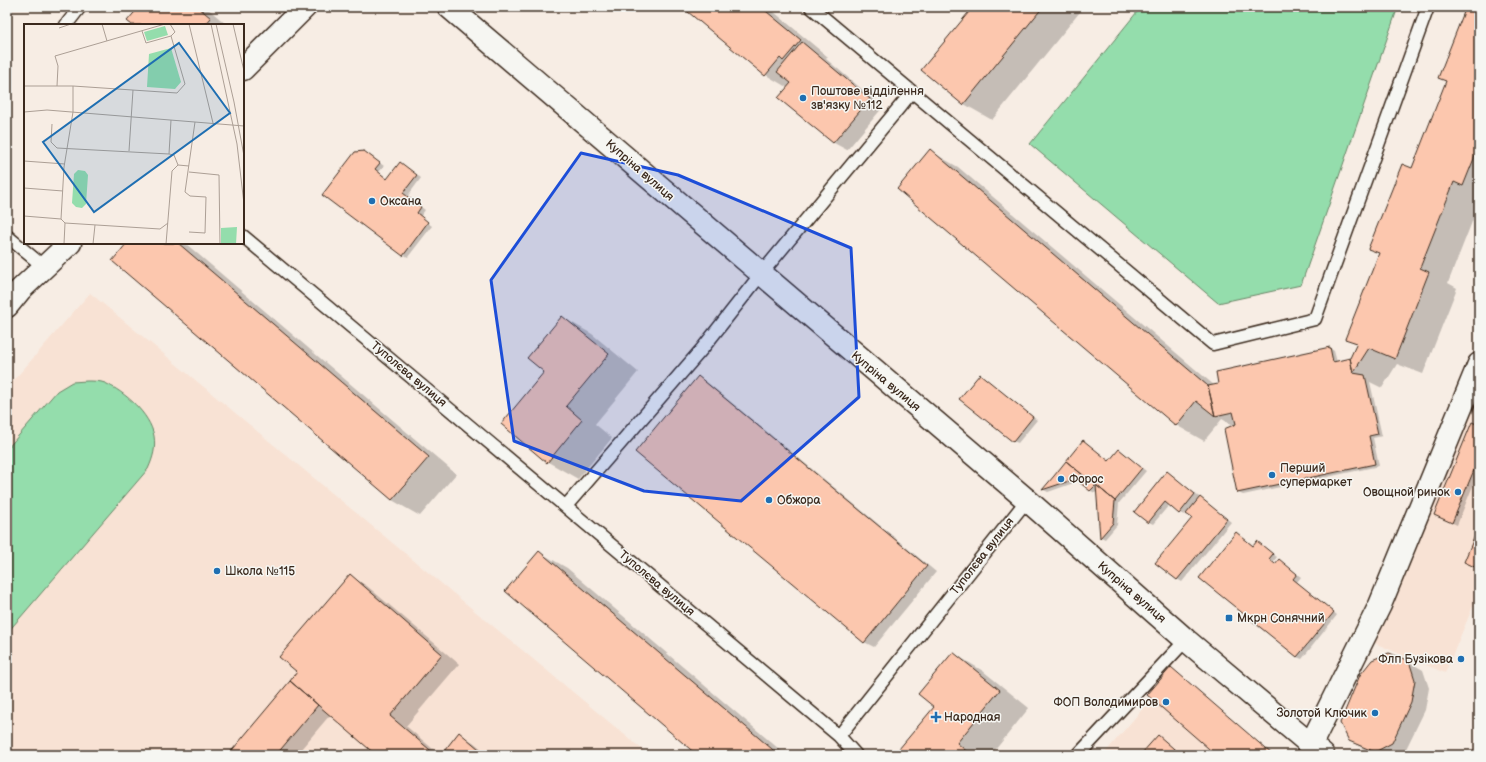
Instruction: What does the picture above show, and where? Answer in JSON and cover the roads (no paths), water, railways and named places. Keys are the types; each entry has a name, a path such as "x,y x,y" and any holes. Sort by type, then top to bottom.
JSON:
{"main road":[{"path":"244,69 305,7"},
{"name":"Купріна вулиця","path":"449,7 1027,500 1186,640 1317,750"},
{"path":"7,306 20,290 69,244"},
{"path":"1317,750 1380,605 1479,364"}],"lane":[{"path":"67,24 80,7"},
{"path":"811,7 1213,344 1315,319 1428,7"},
{"path":"566,506 702,349 761,274 912,92"},
{"path":"7,236 44,267"},
{"name":"Туполєва вулиця","path":"244,237 838,736 1027,500"},
{"path":"1078,755 1186,640"},
{"path":"838,736 856,755"}],"place":[{"name":"Поштове відділення зв'язку №112","path":"803,98"},
{"name":"Оксана","path":"372,201"},
{"name":"Перший супермаркет","path":"1272,475"},
{"name":"Форос","path":"1061,479"},
{"name":"Овощной ринок","path":"1458,492"},
{"name":"Обжора","path":"769,500"},
{"name":"Школа №115","path":"217,571"},
{"name":"Мкрн Сонячний","path":"1229,618"},
{"name":"Флп Бузікова","path":"1461,659"},
{"name":"ФОП Володимиров","path":"1166,702"},
{"name":"Золотой Ключик","path":"1375,713"},
{"name":"Народная","path":"936,717"}]}
